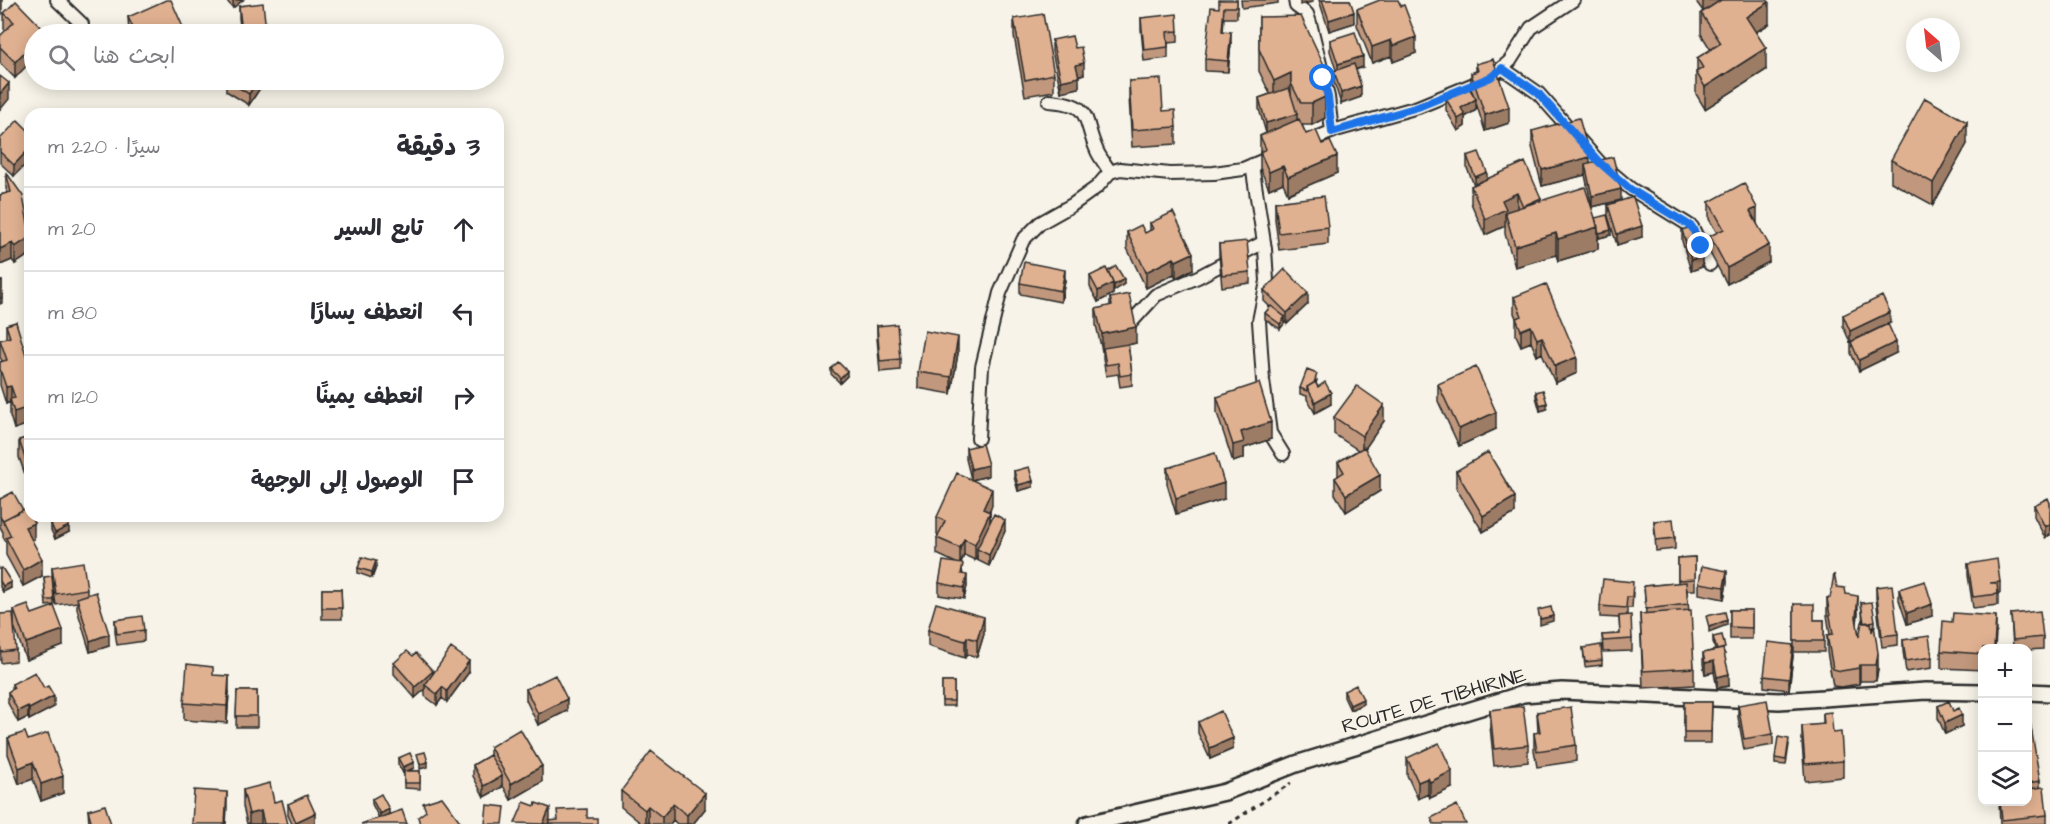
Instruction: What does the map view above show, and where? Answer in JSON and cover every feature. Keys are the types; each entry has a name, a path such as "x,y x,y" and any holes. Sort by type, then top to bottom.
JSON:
{"street":[{"path":"57,0 82,24"},
{"path":"1295,0 1296,6 1307,14 1310,23 1328,97 1332,132"},
{"path":"978,438 982,367 999,293 1023,240 1040,223 1072,205 1097,187 1110,171 1120,169 1170,174 1214,173 1243,169 1332,132 1418,107 1491,77 1510,61 1531,28 1573,0"},
{"path":"1502,68 1538,93 1599,162 1630,189 1692,227 1710,264"},
{"path":"1049,101 1069,102 1083,111 1097,152 1110,171"},
{"path":"1252,165 1264,242 1267,281 1259,321 1263,380 1270,433 1283,454"},
{"path":"1126,328 1156,295 1198,277 1264,242"},
{"name":"ROUTE DE TIBHIRINE","path":"1087,824 1225,792 1296,764 1523,694 1562,691 1779,701 1926,691 1978,692"},
{"path":"2032,692 2050,693"}],"path":[{"path":"1229,824 1294,781"}],"building":[{"path":"166,0 171,0 182,24 131,24 128,17"},
{"path":"1219,0 1237,0 1237,7 1224,7 1222,31 1231,32 1228,61 1205,59 1211,7 1219,8"},
{"path":"1322,0 1350,0 1354,12 1329,20"},
{"path":"1380,0 1398,0 1401,6 1404,5 1416,37 1393,46 1391,40 1372,47 1357,9"},
{"path":"1721,0 1767,0 1769,2 1746,17 1766,48 1705,87 1696,72 1703,68 1697,58 1721,43 1701,13"},
{"path":"16,1 38,24 24,24 24,53 15,62 0,47 0,36 14,22 4,13"},
{"path":"263,3 265,24 241,24 239,6"},
{"path":"1043,14 1054,74 1025,80 1014,19"},
{"path":"1177,14 1178,31 1167,32 1168,47 1144,50 1141,18"},
{"path":"1301,16 1324,65 1325,97 1312,103 1301,103 1291,83 1291,73 1274,81 1259,49 1259,17"},
{"path":"1355,32 1363,56 1338,64 1330,40"},
{"path":"1072,36 1075,48 1081,47 1084,63 1076,65 1079,77 1061,81 1052,40"},
{"path":"1493,59 1509,107 1485,115 1471,73 1478,71 1476,64"},
{"path":"1354,64 1361,86 1341,93 1334,71"},
{"path":"0,76 9,83 0,94"},
{"path":"1161,79 1163,111 1175,110 1176,127 1132,130 1129,81"},
{"path":"1468,86 1476,99 1461,108 1465,115 1458,119 1446,99"},
{"path":"1289,88 1297,114 1266,123 1259,98"},
{"path":"1925,98 1967,122 1933,183 1891,160"},
{"path":"1579,118 1590,157 1542,170 1532,131"},
{"path":"1299,119 1306,134 1316,130 1322,144 1330,141 1337,156 1288,177 1283,166 1269,172 1260,152 1266,149 1260,136"},
{"path":"18,120 24,126 24,154 14,165 0,152 0,139"},
{"path":"1479,152 1487,172 1475,177 1467,156"},
{"path":"1613,157 1621,189 1592,196 1585,164"},
{"path":"1525,162 1541,198 1523,206 1517,193 1502,200 1506,209 1485,219 1471,186"},
{"path":"6,172 23,196 24,241 15,247 12,243 0,249 0,195 11,192"},
{"path":"1744,183 1757,208 1750,211 1769,245 1727,268 1710,236 1724,229 1709,202"},
{"path":"1585,187 1598,227 1558,239 1556,233 1515,246 1505,212"},
{"path":"1324,196 1328,227 1279,233 1275,202"},
{"path":"1633,197 1642,226 1617,234 1608,205"},
{"path":"1173,212 1193,253 1176,261 1174,258 1146,272 1127,232 1141,225 1145,233 1153,229 1150,223"},
{"path":"1607,215 1611,230 1599,233 1595,218"},
{"path":"1693,226 1702,256 1691,260 1682,230"},
{"path":"1247,241 1250,272 1222,275 1219,244"},
{"path":"1024,262 1065,270 1061,291 1020,283"},
{"path":"1116,266 1124,279 1114,285 1108,271"},
{"path":"1106,268 1113,283 1098,291 1090,276"},
{"path":"1285,269 1308,293 1287,313 1264,290"},
{"path":"0,281 2,281 2,298 0,298"},
{"path":"1546,284 1577,357 1555,366 1542,337 1537,339 1531,326 1521,330 1516,318 1522,316 1514,297"},
{"path":"1129,294 1136,327 1102,334 1096,309 1112,305 1110,298"},
{"path":"1882,296 1890,312 1850,331 1843,315"},
{"path":"1271,306 1285,317 1280,324 1265,313"},
{"path":"16,322 24,348 24,409 14,412 10,399 15,398 11,386 6,387 0,369 0,362 7,360 0,340 10,337 6,325"},
{"path":"897,324 900,359 880,361 877,326"},
{"path":"1888,324 1896,342 1859,360 1851,342"},
{"path":"925,331 958,337 951,377 918,372"},
{"path":"1128,344 1132,374 1120,376 1118,363 1106,365 1103,348"},
{"path":"838,362 847,371 840,378 831,369"},
{"path":"1476,367 1496,412 1459,429 1438,384"},
{"path":"1307,370 1317,374 1314,383 1307,387 1307,391 1300,388"},
{"path":"1315,382 1318,387 1325,382 1331,393 1315,402 1307,387"},
{"path":"1259,383 1271,422 1241,432 1244,442 1233,445 1217,397"},
{"path":"1357,386 1384,405 1362,436 1334,417"},
{"path":"1543,390 1547,403 1540,405 1536,392"},
{"path":"24,439 24,455 19,440"},
{"path":"982,444 988,465 971,469 966,448"},
{"path":"1364,447 1380,475 1346,495 1335,478 1344,472 1338,462"},
{"path":"1488,452 1515,497 1483,516 1456,471"},
{"path":"1215,453 1224,483 1176,498 1167,468"},
{"path":"1029,467 1033,481 1018,485 1014,471"},
{"path":"957,473 992,489 983,509 990,512 975,544 964,539 960,548 937,538 945,521 937,517"},
{"path":"13,492 23,510 3,520 4,524 0,516 0,499"},
{"path":"2048,498 2050,524 2045,527 2034,505"},
{"path":"24,509 24,522 34,523 25,527 42,559 23,570 6,538 11,536 3,520"},
{"path":"994,514 1005,520 989,555 977,549"},
{"path":"1673,519 1675,538 1656,540 1654,521"},
{"path":"66,522 69,526 55,533 51,524"},
{"path":"362,557 376,561 372,572 358,568"},
{"path":"1695,557 1695,579 1678,580 1678,558"},
{"path":"1997,559 2000,582 1990,583 1997,583 1998,594 1973,597 1968,564"},
{"path":"943,561 963,564 961,574 967,575 964,588 939,583"},
{"path":"83,562 87,589 56,594 52,567"},
{"path":"1702,566 1727,571 1724,587 1699,583"},
{"path":"2,568 11,582 3,586 0,581 0,569"},
{"path":"1834,574 1837,587 1845,588 1846,594 1858,596 1856,617 1859,637 1862,622 1871,623 1872,632 1874,625 1878,653 1876,665 1860,665 1859,668 1841,671 1833,669 1827,635 1833,634 1827,598 1830,598"},
{"path":"52,576 54,600 46,600 44,577"},
{"path":"1603,579 1633,582 1632,597 1627,597 1626,608 1600,606"},
{"path":"1925,581 1932,604 1907,613 1899,589"},
{"path":"1686,582 1688,604 1646,609 1644,586"},
{"path":"1892,585 1898,634 1882,636 1876,587"},
{"path":"322,589 341,589 342,608 322,608"},
{"path":"96,592 109,634 90,641 77,598"},
{"path":"1872,602 1875,621 1864,623 1861,603"},
{"path":"936,603 984,617 977,640 967,637 965,641 928,630"},
{"path":"1794,604 1814,604 1814,620 1824,620 1824,641 1794,641"},
{"path":"28,605 32,614 54,606 63,630 26,643 14,610"},
{"path":"1551,607 1553,616 1540,619 1538,610"},
{"path":"1691,610 1694,668 1643,671 1640,614"},
{"path":"1730,610 1752,610 1752,628 1730,627"},
{"path":"2040,611 2043,637 2013,640 2011,614"},
{"path":"1725,612 1727,620 1709,627 1706,616"},
{"path":"13,613 16,650 1,652 0,614"},
{"path":"1953,613 1996,616 1994,644 1978,644 1978,654 1941,651 1943,621 1952,622"},
{"path":"1631,615 1632,639 1603,641 1602,635 1620,634 1619,616"},
{"path":"142,616 144,630 117,634 115,620"},
{"path":"1722,635 1725,648 1717,650 1713,637"},
{"path":"1929,636 1932,657 1906,661 1903,640"},
{"path":"1768,642 1793,645 1789,679 1764,676"},
{"path":"1601,645 1602,660 1585,662 1583,648"},
{"path":"451,648 469,661 447,691 442,687 437,694 425,685"},
{"path":"1723,649 1729,674 1717,677 1714,661 1705,663 1703,653"},
{"path":"407,651 413,656 416,653 433,671 415,687 394,663"},
{"path":"187,664 213,667 213,675 229,676 227,706 184,703"},
{"path":"35,672 44,688 48,686 54,696 29,709 28,706 18,711 8,692 14,688 12,684"},
{"path":"555,675 567,699 538,714 526,689"},
{"path":"942,682 954,682 954,701 942,701"},
{"path":"1356,685 1363,699 1350,705 1344,691"},
{"path":"237,691 257,691 257,716 236,716"},
{"path":"1767,700 1773,734 1744,739 1738,705"},
{"path":"1949,701 1953,711 1959,708 1962,715 1945,723 1938,706"},
{"path":"1684,702 1712,702 1711,732 1684,732"},
{"path":"1523,706 1528,745 1494,749 1490,710"},
{"path":"1571,707 1576,745 1537,751 1534,733 1540,732 1537,712"},
{"path":"1221,711 1233,738 1210,748 1198,722"},
{"path":"1831,712 1833,733 1841,732 1843,761 1805,764 1802,726 1824,724 1823,713"},
{"path":"520,729 542,766 511,784 490,747"},
{"path":"25,732 28,740 48,733 63,776 41,784 33,762 19,768 8,738"},
{"path":"2032,733 2040,781 2032,782"},
{"path":"1778,737 1789,739 1786,760 1775,758"},
{"path":"1439,743 1452,771 1430,782 1428,778 1418,782 1407,758"},
{"path":"651,751 705,793 687,815 673,804 662,817 648,806 645,810 621,791"},
{"path":"425,752 428,762 420,764 417,754"},
{"path":"410,753 414,762 403,767 398,758"},
{"path":"490,755 502,776 484,786 473,765"},
{"path":"404,771 420,771 420,783 404,783"},
{"path":"270,783 274,802 282,800 288,824 264,824 261,811 249,814 243,790"},
{"path":"2044,787 2047,815 2002,820 2001,806 2032,806 2032,788"},
{"path":"194,790 227,792 225,824 192,824"},
{"path":"381,794 389,809 380,814 372,799"},
{"path":"307,795 315,813 296,822 288,804"},
{"path":"442,797 462,824 420,824 418,817 426,811 423,803"},
{"path":"524,802 550,808 543,824 515,823"},
{"path":"105,805 111,824 92,824 88,810"},
{"path":"487,805 505,807 503,824 485,824"},
{"path":"1457,805 1466,824 1434,824 1431,818"},
{"path":"587,809 587,818 597,818 597,824 549,824 549,821 558,820 557,810"},
{"path":"402,810 407,824 361,824"}],"route":[{"path":"1323,78 1328,97 1332,132 1418,107 1491,77 1502,68 1538,93 1599,162 1630,189 1692,227 1701,246"}]}
